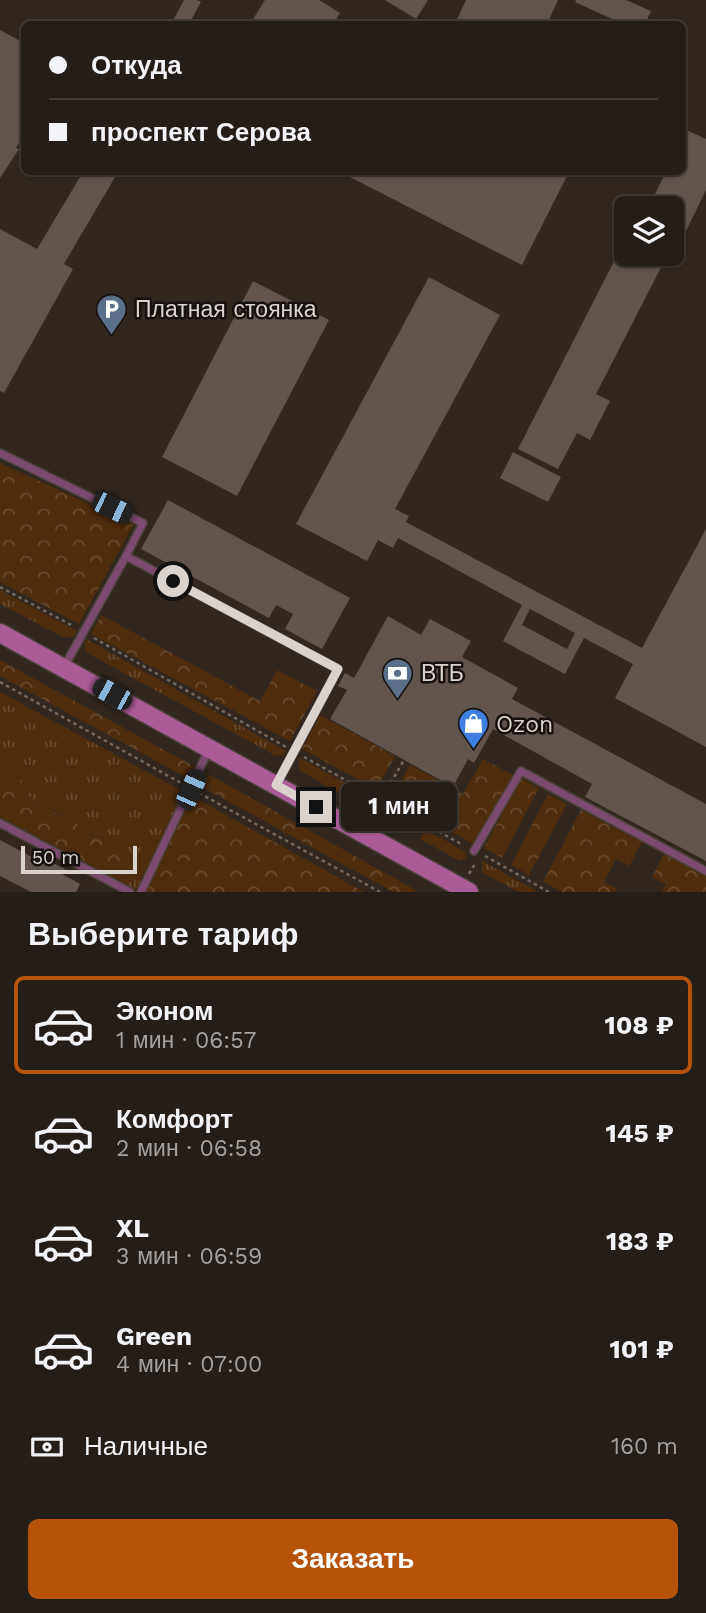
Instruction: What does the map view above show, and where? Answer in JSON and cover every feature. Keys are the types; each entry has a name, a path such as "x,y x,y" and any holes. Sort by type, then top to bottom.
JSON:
{"main road":[{"path":"0,633 469,892"}],"lane":[{"path":"0,453 143,523 64,668"},
{"path":"126,556 338,669 276,785"},
{"path":"141,892 209,748"},
{"path":"474,851 520,771 706,871"},
{"path":"0,823 130,892"}],"path":[{"path":"0,587 380,801 549,892"},
{"path":"380,801 404,760"}],"green space":[{"path":"0,463 134,524 79,624 0,582"},
{"path":"0,590 77,631 76,633 72,637 63,637 0,604"},
{"path":"101,615 260,701 277,670 317,691 290,741 91,634"},
{"path":"86,639 286,751 283,755 276,756 87,653"},
{"path":"0,660 197,768 191,780 0,676"},
{"path":"0,692 186,793 136,890 124,883 126,877 103,838 87,833 43,803 32,799 26,792 18,771 0,767"},
{"path":"320,715 395,756 376,789 302,749"},
{"path":"300,758 372,798 367,808 300,771"},
{"path":"483,759 513,775 475,845 391,798 410,765 463,794"},
{"path":"0,766 18,771 27,794 35,801 44,802 91,836 115,841 126,847 127,867 124,883 0,817"},
{"path":"203,771 419,892 393,892 197,784"},
{"path":"521,778 539,788 502,858 484,848"},
{"path":"548,794 567,804 529,875 511,865"},
{"path":"192,796 364,892 146,892"},
{"path":"581,810 642,842 629,866 616,859 604,882 617,889 616,892 562,892 543,882"},
{"path":"425,829 464,851 465,859 460,861 420,839"},
{"path":"664,854 706,876 706,892 662,892 666,884 652,877"},
{"path":"482,861 539,892 518,892 482,872"}],"building":[{"path":"184,0 201,2 191,21 173,21"},
{"path":"265,0 319,0 340,13 335,21 252,21"},
{"path":"385,0 428,0 416,19"},
{"path":"466,0 558,0 548,21 456,21"},
{"path":"626,0 651,11 646,21 616,21 575,2"},
{"path":"0,30 21,41 21,139 16,148 19,149 0,178"},
{"path":"686,130 706,139 706,190 686,231 684,196 654,196 664,175 686,175"},
{"path":"81,175 116,175 64,264 73,269 4,393 0,391 0,229 37,249"},
{"path":"346,175 567,175 522,265"},
{"path":"614,261 614,266 662,266 596,394 610,401 590,440 577,433 558,469 518,449"},
{"path":"429,277 500,315 395,509 409,516 406,522 642,648 706,529 706,747 615,698 633,664 584,638 565,674 503,641 522,605 398,538 393,548 378,540 367,561 296,524","holes":["530,609 575,633 567,649 522,625"]},
{"path":"253,281 329,320 237,496 162,457"},
{"path":"513,452 561,477 548,502 500,478"},
{"path":"168,500 350,598 322,649 285,629 293,614 276,605 269,618 141,549"},
{"path":"388,616 421,635 430,619 471,641 462,657 518,688 512,699 706,804 706,861 585,797 592,784 493,729 474,763 468,759 453,787 330,719 347,690 338,686 345,673 354,678"},
{"path":"0,840 32,857 34,853 65,869 62,874 80,884 76,892 31,892 0,876"}],"place":[{"name":"Платная стоянка","path":"112,336"},
{"name":"ВТБ","path":"398,700"},
{"name":"Ozon","path":"473,751"}],"route":[{"path":"173,581 338,669 276,785 316,807"}]}
